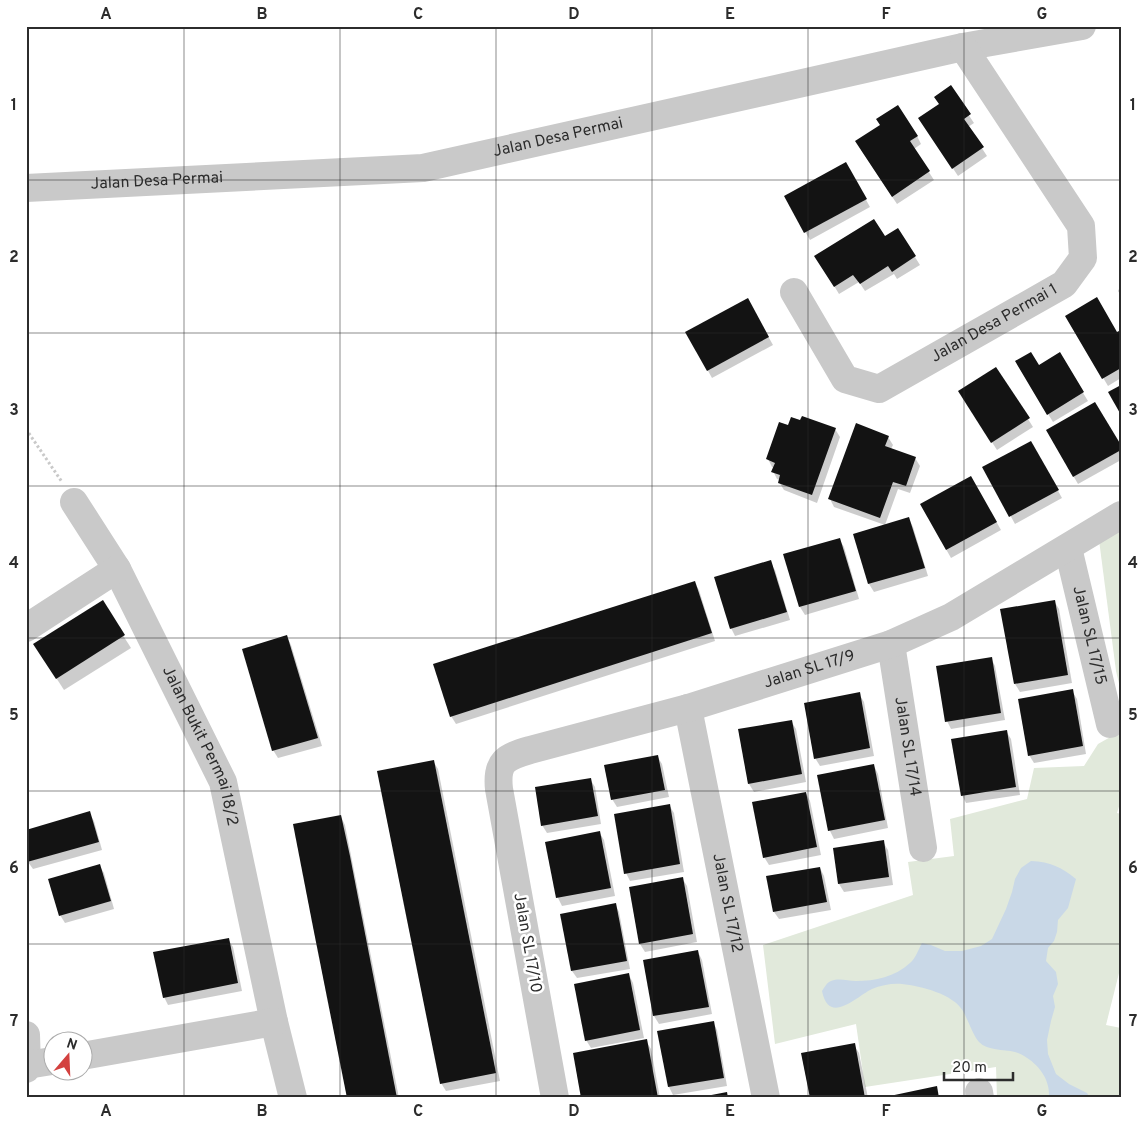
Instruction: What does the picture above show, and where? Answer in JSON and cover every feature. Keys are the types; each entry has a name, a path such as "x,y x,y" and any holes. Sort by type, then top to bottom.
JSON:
{"street":[{"name":"Jalan Desa Permai","path":"26,188 423,168 963,47 1082,26"},
{"name":"Jalan Desa Permai 1","path":"794,292 845,379 879,389 1064,284 1083,258 1081,226 963,47"},
{"name":"Jalan Bukit Permai 18/2","path":"74,502 117,569 223,782 274,1022 293,1098"},
{"name":"Jalan SL 17/9","path":"499,789 499,769 509,757 688,708 891,644 950,617 1121,516"},
{"name":"Jalan SL 17/15","path":"1068,548 1110,724"},
{"path":"26,628 117,569"},
{"name":"Jalan SL 17/14","path":"891,644 923,848"},
{"name":"Jalan SL 17/12","path":"688,708 766,1098"},
{"name":"Jalan SL 17/10","path":"499,789 555,1098"},
{"path":"92,1054 274,1022"},
{"path":"26,1035 35,1065"}],"path":[{"path":"26,429 74,502"}],"shaded area":[{"path":"1121,528 1121,692 1116,671 1099,540"},
{"path":"1121,731 1121,800 1117,813 1121,814 1121,965 1106,1025 1121,1028 1121,1098 997,1098 996,1067 865,1087 856,1024 775,1044 763,945 913,895 908,862 954,856 950,819 1027,799 1034,768 1084,766 1098,744"}],"water":[{"path":"1031,861 1055,866 1076,879 1068,908 1058,920 1054,941 1048,948 1046,961 1056,972 1058,984 1053,996 1055,1007 1047,1040 1048,1054 1056,1074 1069,1084 1087,1093 1090,1098 1049,1098 1046,1080 1036,1065 1026,1057 1015,1052 983,1045 977,1040 963,1011 958,1005 936,992 910,985 891,984 872,989 844,1006 837,1008 831,1006 826,1001 822,991 829,982 839,979 870,980 891,975 912,961 922,943 945,951 962,951 981,946 992,939 1006,909 1015,879 1021,868"}],"building":[{"path":"951,85 971,114 964,119 984,147 952,169 918,118 939,104 934,97"},
{"path":"898,105 918,136 910,141 930,171 892,197 855,141 880,125 876,119"},
{"path":"846,162 867,199 804,233 784,196"},
{"path":"874,219 885,236 898,228 916,256 892,272 888,266 860,284 853,275 834,287 814,256"},
{"path":"1097,297 1117,332 1121,330 1121,368 1102,379 1065,316"},
{"path":"748,298 769,337 707,371 685,332"},
{"path":"1031,352 1039,365 1060,352 1084,392 1047,415 1015,361"},
{"path":"996,367 1030,418 991,443 958,391"},
{"path":"1121,385 1121,415 1108,392"},
{"path":"1095,402 1121,445 1121,450 1073,477 1046,430"},
{"path":"802,416 836,428 812,495 778,483 780,475 771,472 775,463 766,459 779,422 788,425 791,417 800,420"},
{"path":"856,423 889,436 885,446 916,457 906,486 893,482 880,518 828,499"},
{"path":"1031,441 1059,490 1009,517 982,467"},
{"path":"971,476 997,522 946,550 920,504"},
{"path":"909,517 925,568 868,584 853,534"},
{"path":"840,538 856,591 799,607 783,554"},
{"path":"771,560 787,612 730,629 714,577"},
{"path":"695,581 712,633 450,717 433,664"},
{"path":"103,600 125,635 56,679 33,644"},
{"path":"1055,600 1068,675 1014,684 1000,609"},
{"path":"287,635 318,738 272,751 242,649"},
{"path":"992,657 1001,713 945,722 936,666"},
{"path":"1073,689 1083,746 1028,756 1018,699"},
{"path":"860,692 870,748 814,759 804,703"},
{"path":"792,720 802,774 748,784 738,729"},
{"path":"1007,730 1016,787 961,796 951,739"},
{"path":"658,755 665,790 611,800 604,765"},
{"path":"434,760 496,1073 440,1084 377,771"},
{"path":"874,764 885,820 828,831 817,775"},
{"path":"591,778 598,816 541,826 535,787"},
{"path":"806,792 817,847 763,858 752,802"},
{"path":"670,804 680,864 624,874 614,814"},
{"path":"90,811 99,842 27,862 26,830"},
{"path":"341,815 397,1098 347,1098 313,927 293,824"},
{"path":"600,831 611,888 556,898 545,842"},
{"path":"884,840 889,877 838,884 833,848"},
{"path":"100,864 111,901 59,916 48,879"},
{"path":"820,867 827,902 773,912 766,876"},
{"path":"683,877 693,934 639,944 629,887"},
{"path":"616,903 627,961 571,971 560,914"},
{"path":"229,938 238,983 163,998 153,952"},
{"path":"698,950 709,1007 653,1016 643,960"},
{"path":"629,973 640,1030 585,1041 574,984"},
{"path":"714,1021 724,1078 668,1087 657,1031"},
{"path":"647,1039 658,1098 581,1098 573,1053"},
{"path":"855,1043 865,1098 810,1098 801,1053"},
{"path":"937,1086 939,1098 885,1098 885,1097"},
{"path":"727,1092 728,1098 701,1098 701,1097"}]}
